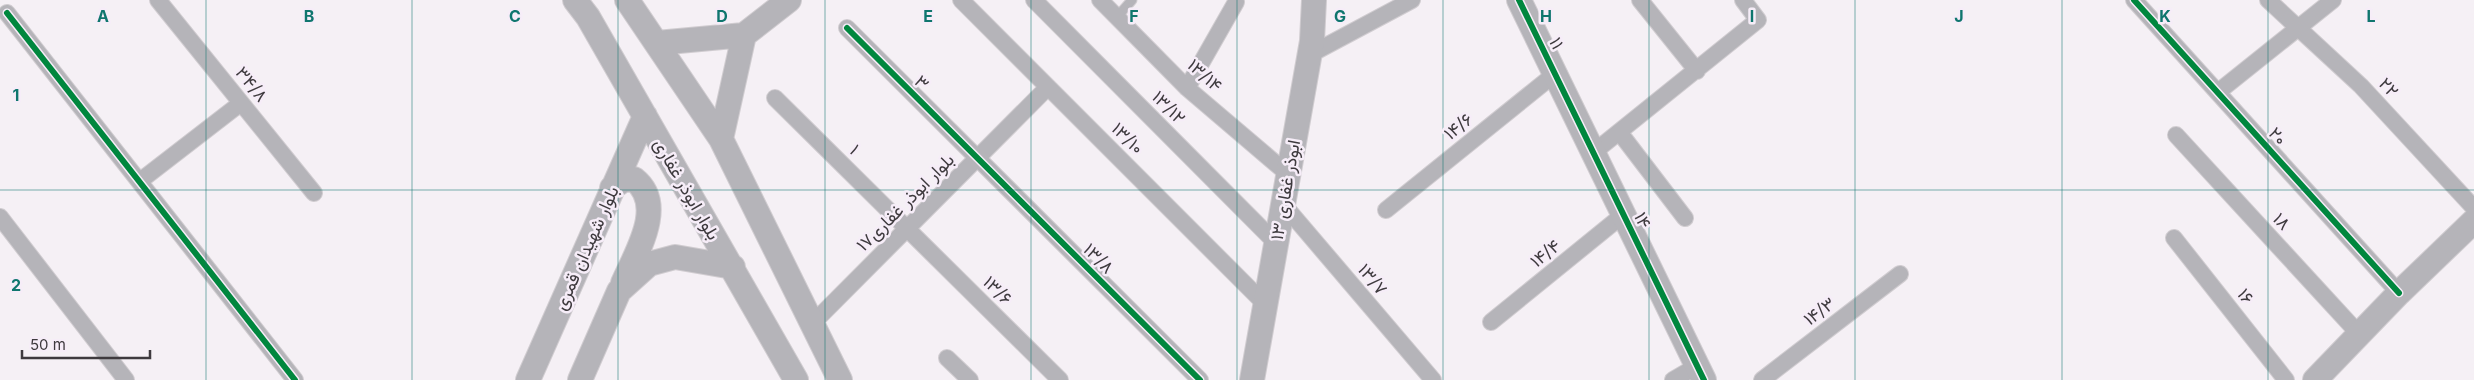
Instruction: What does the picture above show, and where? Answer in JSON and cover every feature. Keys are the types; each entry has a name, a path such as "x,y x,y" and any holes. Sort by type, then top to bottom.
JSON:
{"street":[{"name":"۳۴/۸","path":"158,0 314,194"},
{"name":"بلوار ابوذر غفاری","path":"575,0 733,267 796,380"},
{"path":"628,0 721,139 840,380"},
{"path":"657,44 744,35 789,0"},
{"name":"۱۳/۱۰","path":"962,0 1266,304"},
{"name":"۱۳/۱۲","path":"1034,0 1276,243"},
{"name":"۱۳/۱۴","path":"1100,0 1188,88 1288,174"},
{"name":"۱۳ ابوذر غفاری","path":"1252,380 1309,55 1314,0"},
{"path":"1309,55 1412,0"},
{"name":"۱۱","path":"1519,0 1556,73"},
{"path":"1640,0 1697,71"},
{"path":"1594,152 1620,133 1758,20 1743,0"},
{"name":"۲۰","path":"2134,0 2399,293"},
{"name":"۲۲","path":"2268,0 2361,86 2474,208"},
{"path":"2218,92 2333,0"},
{"path":"1188,88 1236,2"},
{"path":"7,13 295,380"},
{"name":"۳","path":"847,28 977,158"},
{"path":"721,139 744,35"},
{"name":"۱۴","path":"1556,73 1701,373"},
{"name":"۱۴/۶","path":"1386,210 1556,73"},
{"name":"بلوار ابوذر غفاری۱۷","path":"812,324 1048,87"},
{"name":"۱","path":"775,98 907,228"},
{"path":"140,181 241,104"},
{"name":"بلوار شهیدان قمری","path":"528,380 645,116"},
{"path":"1620,133 1685,218"},
{"name":"۱۸","path":"2176,136 2359,334"},
{"name":"۱۳/۸","path":"977,158 1200,380"},
{"path":"580,380 648,225 648,199 644,187 634,179 623,180 612,188"},
{"name":"۱۳/۷","path":"1283,204 1433,380"},
{"name":"۱۴/۴","path":"1491,322 1624,214"},
{"path":"0,217 126,380"},
{"path":"2315,380 2399,293 2474,221"},
{"name":"۱۳/۶","path":"907,228 1060,380"},
{"name":"۱۶","path":"2174,238 2286,380"},
{"path":"619,292 649,264 675,258 733,267"},
{"name":"۱۴/۳","path":"1762,380 1900,274"},
{"path":"947,358 970,380"},
{"path":"1673,380 1701,373"}],"lane":[{"path":"1117,16 1132,0"}],"cycle path":[{"path":"1519,0 1704,380"},
{"path":"2134,0 2399,293"},
{"path":"7,13 295,380"},
{"path":"847,28 1200,380"}]}
